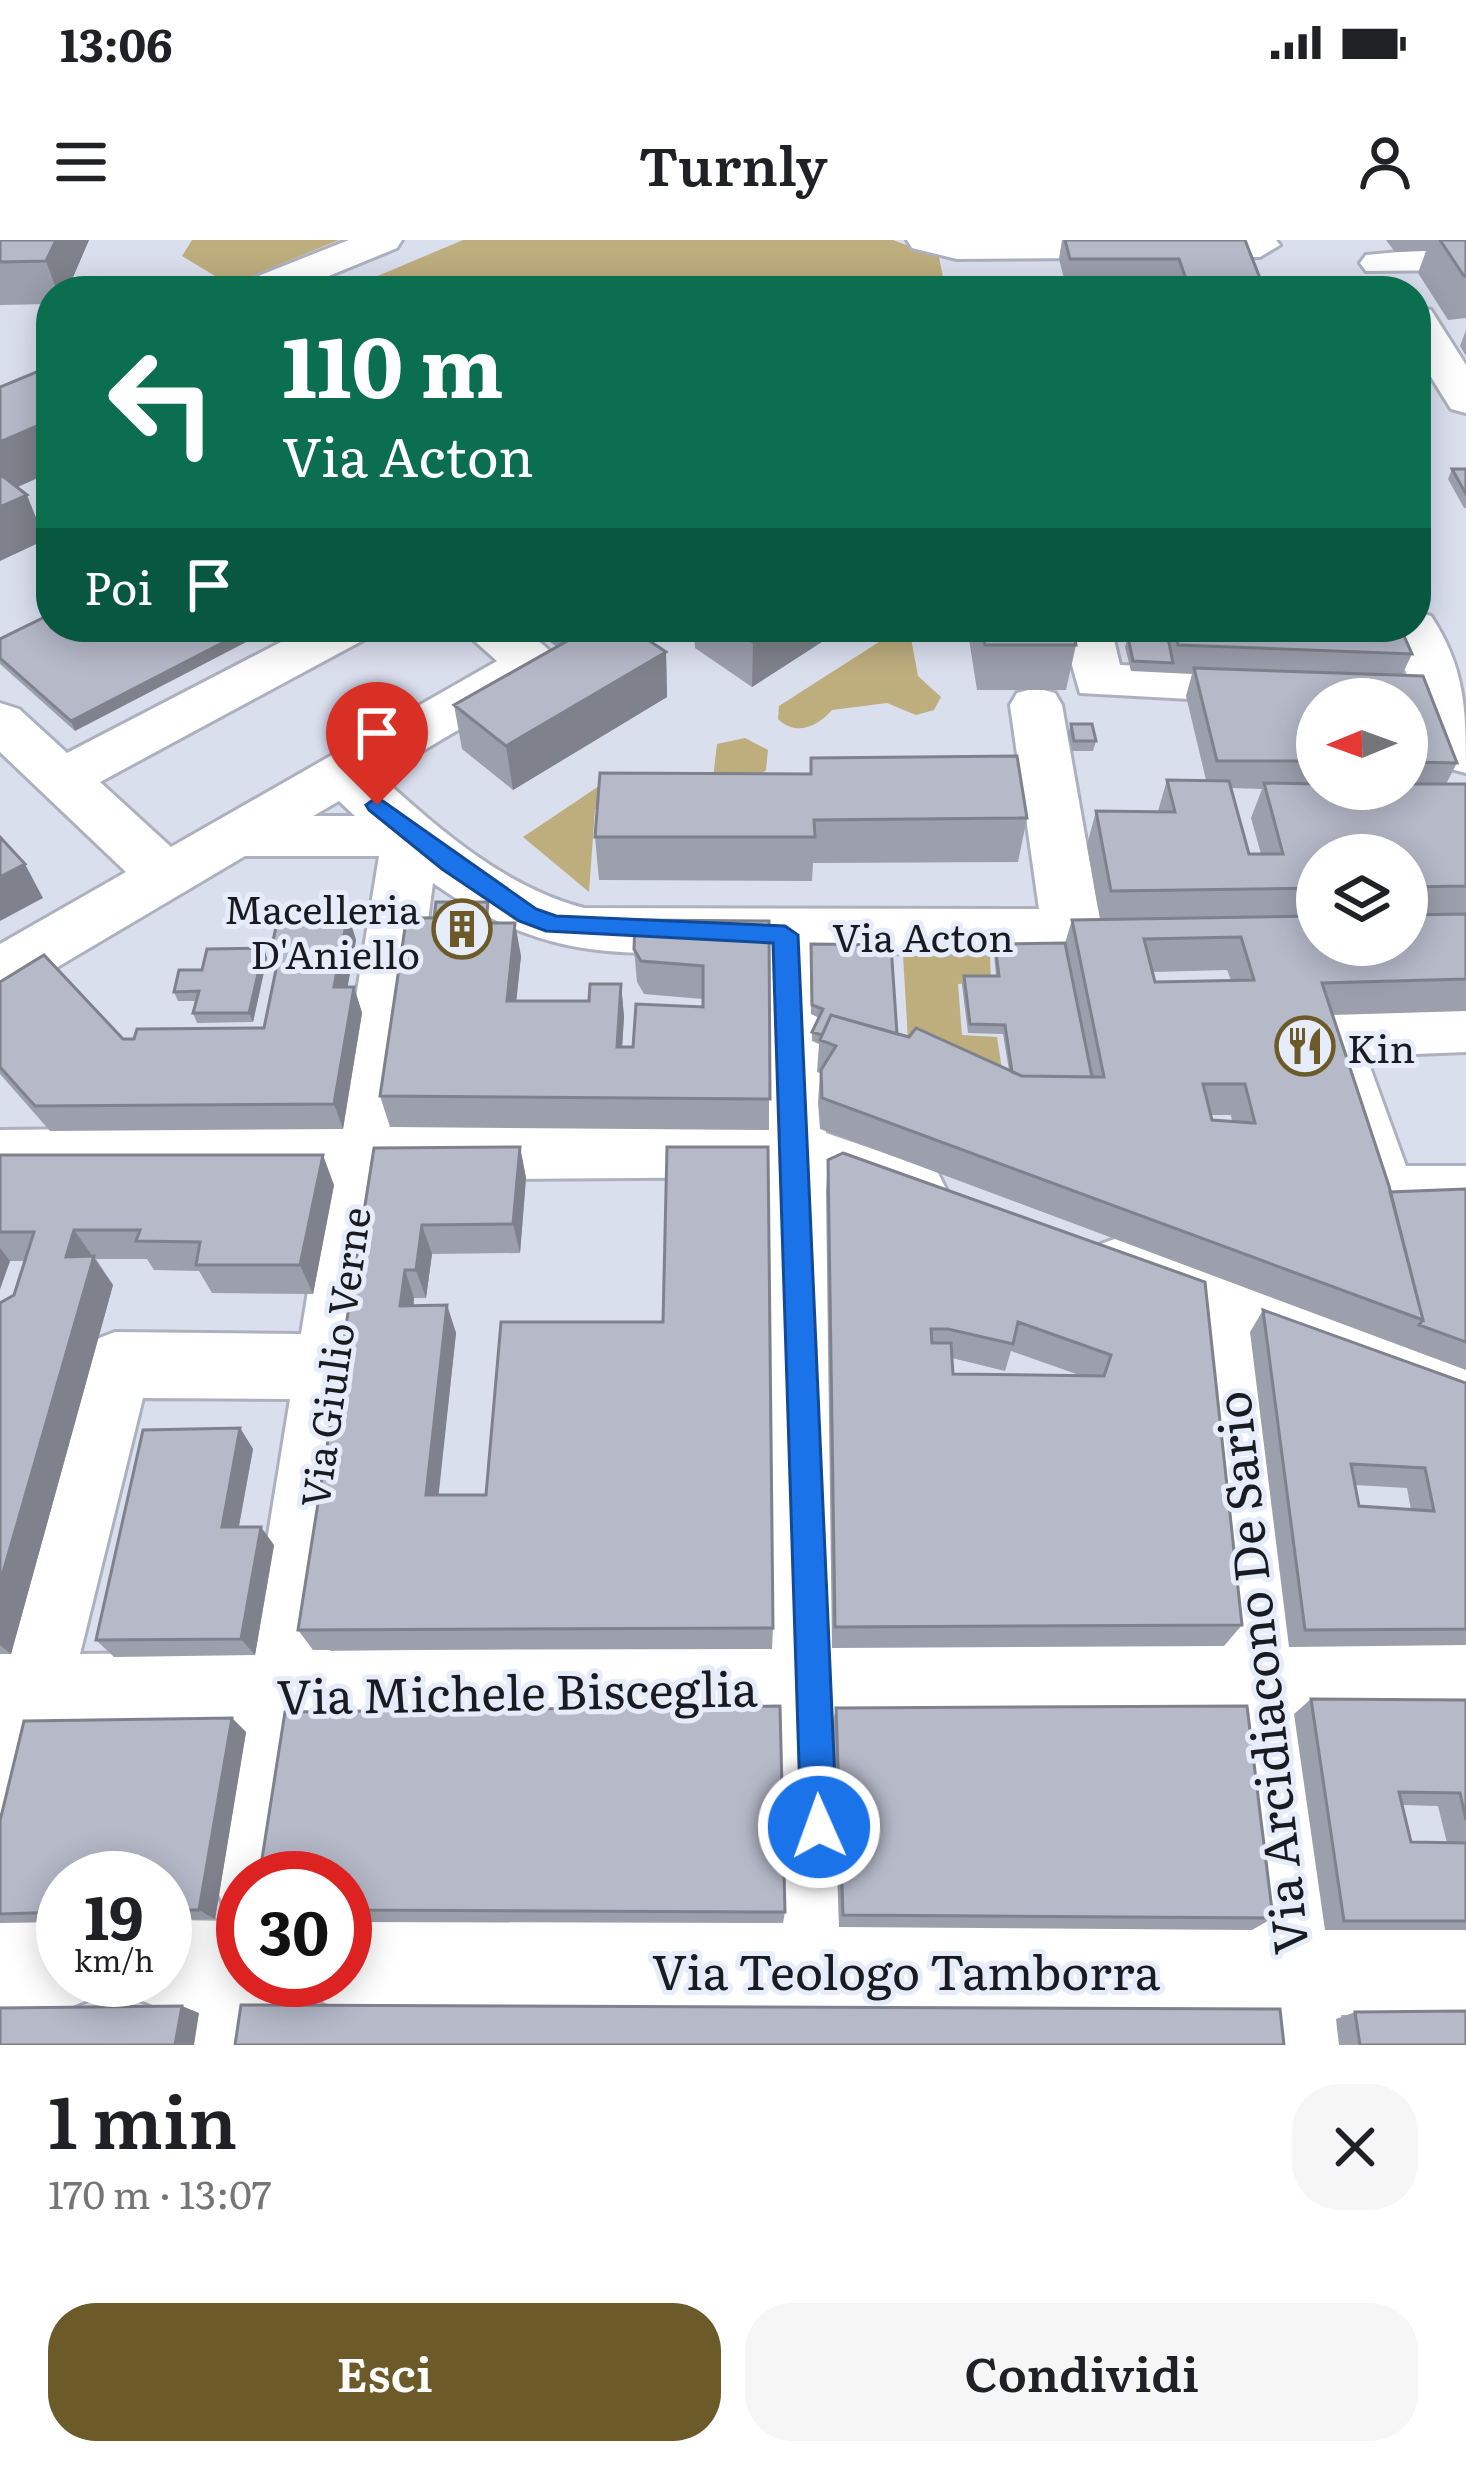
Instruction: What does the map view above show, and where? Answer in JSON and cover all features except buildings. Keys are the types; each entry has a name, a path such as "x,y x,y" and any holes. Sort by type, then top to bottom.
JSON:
{"street":[{"path":"294,276 383,240"},
{"path":"926,240 996,247 1264,254"},
{"path":"977,276 996,247"},
{"path":"996,247 1008,276"},
{"path":"1381,265 1466,258"},
{"path":"1436,328 1466,400"},
{"path":"62,779 321,642"},
{"path":"0,972 533,663 504,642"},
{"path":"1089,642 1098,680 1441,693"},
{"path":"1420,642 1466,755"},
{"path":"1036,705 1072,935"},
{"path":"0,721 166,876"},
{"name":"Via Acton","path":"343,773 411,836 528,915 584,930 785,935 1296,932"},
{"path":"234,836 411,836"},
{"name":"Via Giulio Verne","path":"260,1851 411,836"},
{"path":"785,935 824,1968"},
{"path":"1466,1028 1328,1033 1382,1195 1466,1194"},
{"path":"0,1157 794,1149 973,1213"},
{"path":"1062,1244 1466,1396"},
{"name":"Via Arcidiacono De Sario","path":"1219,1300 1294,2008"},
{"path":"0,1804 14,1695 116,1366 331,1367"},
{"name":"Via Michele Bisceglia","path":"14,1695 1466,1680"},
{"path":"0,1965 36,1965"},
{"name":"Via Teologo Tamborra","path":"372,1966 824,1968 1294,2008 1466,1970"},
{"path":"231,2045 237,2007"}],"shaded area":[{"path":"192,240 339,240 252,276 215,276 182,256"},
{"path":"463,240 893,240 939,257 943,276 378,276"},
{"path":"879,642 912,642 918,676 941,697 934,710 916,715 887,703 832,710 814,725 799,728 778,719 779,706"},
{"path":"745,738 768,750 766,770 759,776 713,779 717,744"},
{"path":"602,784 674,809 595,809 589,892 523,837"},
{"path":"903,955 990,956 991,981 958,984 962,1035 997,1037 1006,1095 909,1057"}],"place":[{"name":"Macelleria D'Aniello","path":"462,929"},
{"name":"Kin","path":"1305,1046"}],"route":[{"path":"377,805 411,836 528,915 554,925 584,930 785,935 819,1827"}]}
